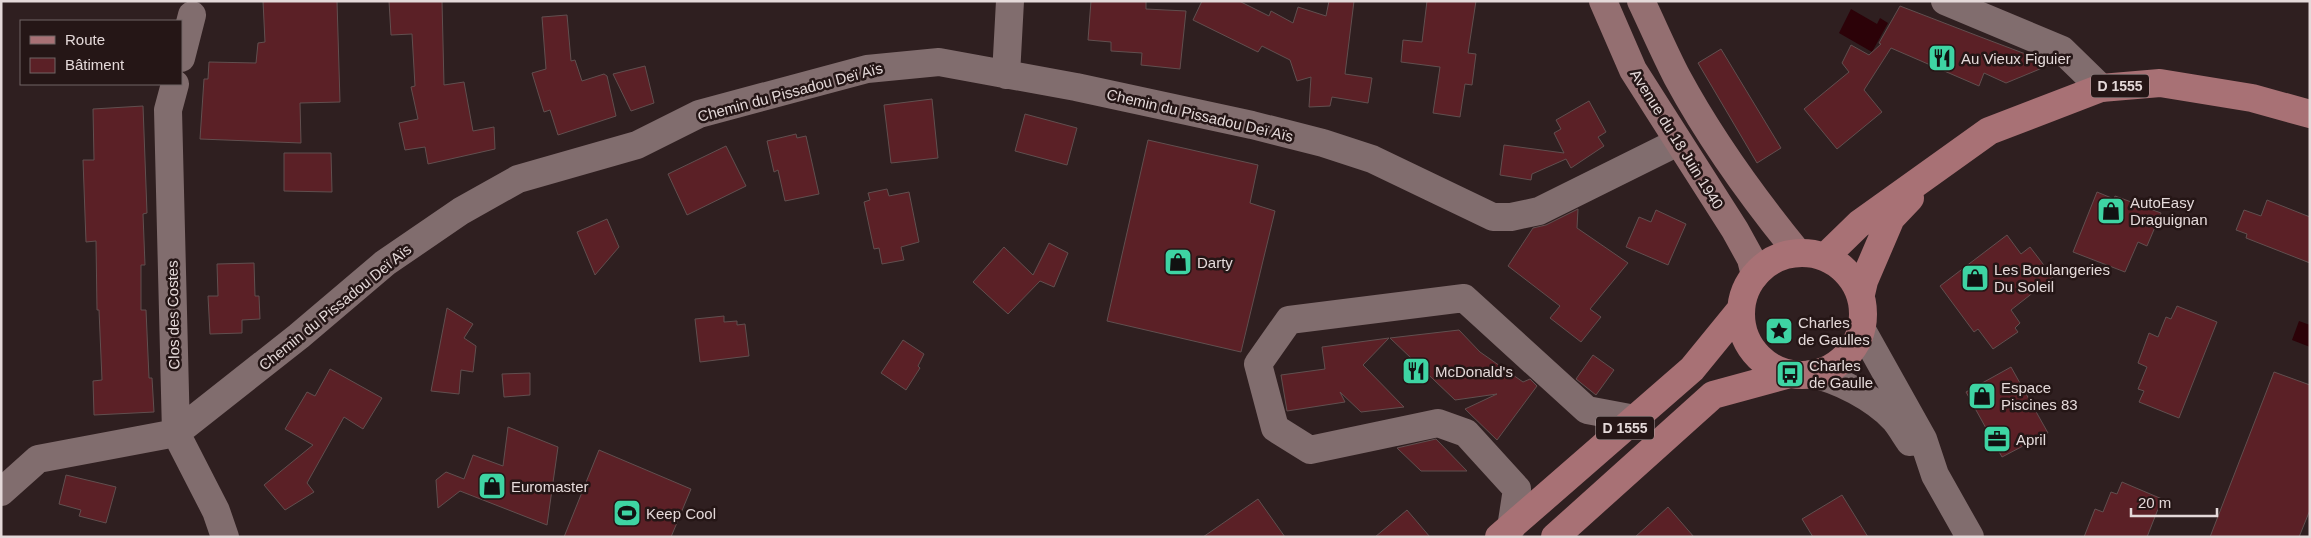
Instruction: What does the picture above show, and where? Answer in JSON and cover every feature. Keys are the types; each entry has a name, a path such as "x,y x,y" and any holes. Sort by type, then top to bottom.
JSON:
{"main road":[{"name":"Avenue du 18 Juin 1940","path":"1603,1 1633,70 1735,230 1751,259 1755,275"},
{"name":"Avenue du 18 Juin 1940","path":"1641,1 1677,76 1707,128 1760,206 1798,253"},
{"name":"D 1555","path":"1825,257 1859,224 1989,131 2101,88 2160,83 2252,98 2310,114"},
{"name":"D 1555","path":"1860,294 1891,218 1944,163"},
{"path":"1798,253 1825,257 1847,272 1860,294 1863,312 1862,330 1848,355 1824,371 1801,374 1776,370 1764,362 1754,351 1744,331 1741,309 1748,286 1755,275 1775,260 1798,253"},
{"name":"D 1555","path":"1505,532 1692,369 1741,309"},
{"name":"D 1555","path":"1555,537 1713,395 1801,374"}],"street":[{"path":"1006,75 1010,1"},
{"path":"1962,5 2062,50 2101,88"},
{"path":"182,54 192,15"},
{"name":"Chemin du Pissadou Deï Aïs","path":"1,492 38,459 176,433 299,336 385,263 461,211 518,179 637,145 699,114 867,69 939,62 1174,108 1323,143 1372,159 1493,217 1510,217 1539,211 1678,142"},
{"name":"Clos des Costes","path":"175,85 168,110 176,433 216,510 225,537"},
{"path":"1505,532 1517,489 1466,433 1438,422 1310,450 1275,428 1258,364 1289,320 1464,298 1587,410 1635,419"},
{"path":"1862,330 1922,439 1935,474 1970,537"},
{"path":"1801,374 1829,378 1860,394 1886,413 1894,420 1921,459 1935,474"}],"shaded area":[{"path":"1851,9 1877,24 1880,18 1888,23 1872,52 1839,33"},
{"path":"2299,321 2310,325 2310,347 2292,340"}],"building":[{"path":"263,1 337,1 340,102 300,103 301,143 200,139 204,79 208,79 209,62 256,63 258,43 265,42"},
{"path":"389,1 442,1 444,85 464,82 473,131 494,127 495,149 428,164 425,147 405,150 399,123 418,119 411,87 415,86 412,34 391,35"},
{"path":"1091,1 1146,1 1146,9 1186,11 1180,69 1141,65 1142,53 1111,51 1111,42 1088,40"},
{"path":"1202,1 1239,1 1269,16 1271,11 1293,23 1298,7 1326,16 1329,1 1354,1 1345,74 1372,78 1368,103 1332,97 1330,106 1309,107 1311,77 1297,81 1290,60 1262,46 1258,52 1193,20"},
{"path":"1427,1 1476,1 1468,53 1476,54 1472,85 1465,84 1460,117 1433,113 1440,67 1401,62 1403,40 1422,42"},
{"path":"1900,6 2052,64 2006,83 1984,73 1979,86 1891,48 1864,90 1882,112 1837,149 1804,109 1849,72 1842,63 1851,45 1869,55 1881,44 1879,43"},
{"path":"567,15 571,61 575,60 582,81 604,74 607,76 616,116 558,135 550,110 544,112 532,73 546,69 542,17"},
{"path":"1721,49 1781,148 1757,163 1698,63"},
{"path":"645,66 654,103 631,111 613,74"},
{"path":"932,99 938,158 891,163 884,105"},
{"path":"1589,101 1606,132 1598,137 1604,146 1571,168 1566,159 1532,174 1531,180 1500,175 1504,145 1564,153 1554,133 1561,129 1556,120"},
{"path":"143,106 147,213 143,214 145,265 141,265 141,310 146,310 149,378 152,378 154,412 94,415 93,381 102,380 99,310 97,310 96,241 86,242 83,160 94,160 93,109"},
{"path":"1025,114 1077,128 1067,165 1015,151"},
{"path":"796,134 797,138 806,136 819,194 785,201 778,170 774,172 767,141"},
{"name":"Darty","path":"1148,140 1258,165 1250,203 1275,211 1241,352 1107,321"},
{"path":"726,146 746,186 687,215 668,174"},
{"path":"284,153 331,153 332,192 284,191"},
{"path":"887,189 889,196 909,192 919,242 901,247 904,260 882,264 879,248 874,249 864,202 870,200 868,193"},
{"path":"2097,192 2114,199 2115,196 2161,213 2147,246 2138,242 2125,272 2073,252"},
{"path":"2267,200 2310,217 2310,263 2246,238 2247,234 2236,230 2244,210 2261,216"},
{"path":"1578,209 1577,228 1628,263 1590,309 1601,317 1581,342 1550,318 1560,306 1508,266 1533,228 1546,225"},
{"path":"1656,210 1686,224 1668,265 1626,247 1639,217 1651,222"},
{"path":"607,219 619,247 595,275 577,232"},
{"path":"2007,235 2021,254 2030,247 2053,277 2011,310 2020,323 2015,328 2018,332 1993,349 1978,329 1974,332 1940,286"},
{"path":"1049,243 1068,253 1054,287 1040,281 1008,314 973,282 1004,247 1033,275"},
{"path":"254,263 255,296 259,296 260,319 242,320 242,333 210,334 208,296 218,296 217,264"},
{"path":"2177,306 2217,322 2179,418 2139,402 2144,391 2138,389 2147,367 2138,363 2149,333 2158,337 2166,317 2171,319"},
{"path":"447,308 473,324 464,338 476,346 473,372 461,370 459,394 431,391"},
{"path":"724,316 724,322 737,321 737,325 745,324 749,356 700,362 695,319"},
{"path":"1459,330 1480,352 1523,382 1530,379 1537,386 1497,440 1465,409 1497,394 1455,400 1390,338"},
{"path":"1389,338 1363,365 1404,407 1361,412 1340,392 1345,402 1287,411 1281,375 1325,369 1322,347"},
{"path":"903,340 924,354 918,366 920,368 906,390 881,373"},
{"path":"1593,355 1614,370 1596,395 1576,379"},
{"path":"2011,367 2048,433 2002,457 1966,392"},
{"path":"330,369 382,398 363,429 344,417 307,483 314,492 285,510 264,485 313,445 285,429 307,392 315,396"},
{"path":"2274,372 2310,385 2310,510 2299,537 2210,537"},
{"path":"530,373 530,395 504,397 502,374"},
{"name":"Euromaster","path":"508,427 558,447 547,525 460,491 438,508 436,480 446,472 464,479 473,455 503,466"},
{"path":"1436,439 1467,471 1421,471 1397,448"},
{"name":"Keep Cool","path":"599,450 691,489 671,537 564,537"},
{"path":"66,475 116,487 106,523 79,516 81,510 59,504"},
{"path":"2122,482 2162,499 2147,537 2084,537 2095,509 2103,512 2111,492 2117,494"},
{"path":"1842,495 1868,537 1813,537 1802,519"},
{"path":"1258,499 1285,537 1203,537"},
{"path":"1668,507 1694,537 1635,537"},
{"path":"1407,510 1430,537 1375,537"}],"place":[{"name":"Au Vieux Figuier","path":"1942,58"},
{"name":"AutoEasy Draguignan","path":"2111,211"},
{"name":"Darty","path":"1178,262"},
{"name":"Les Boulangeries Du Soleil","path":"1975,278"},
{"name":"Charles de Gaulles","path":"1779,331"},
{"name":"McDonald's","path":"1416,371"},
{"name":"Charles de Gaulle","path":"1790,374"},
{"name":"Espace Piscines 83","path":"1982,396"},
{"name":"April","path":"1997,439"},
{"name":"Euromaster","path":"492,486"},
{"name":"Keep Cool","path":"627,513"}]}
